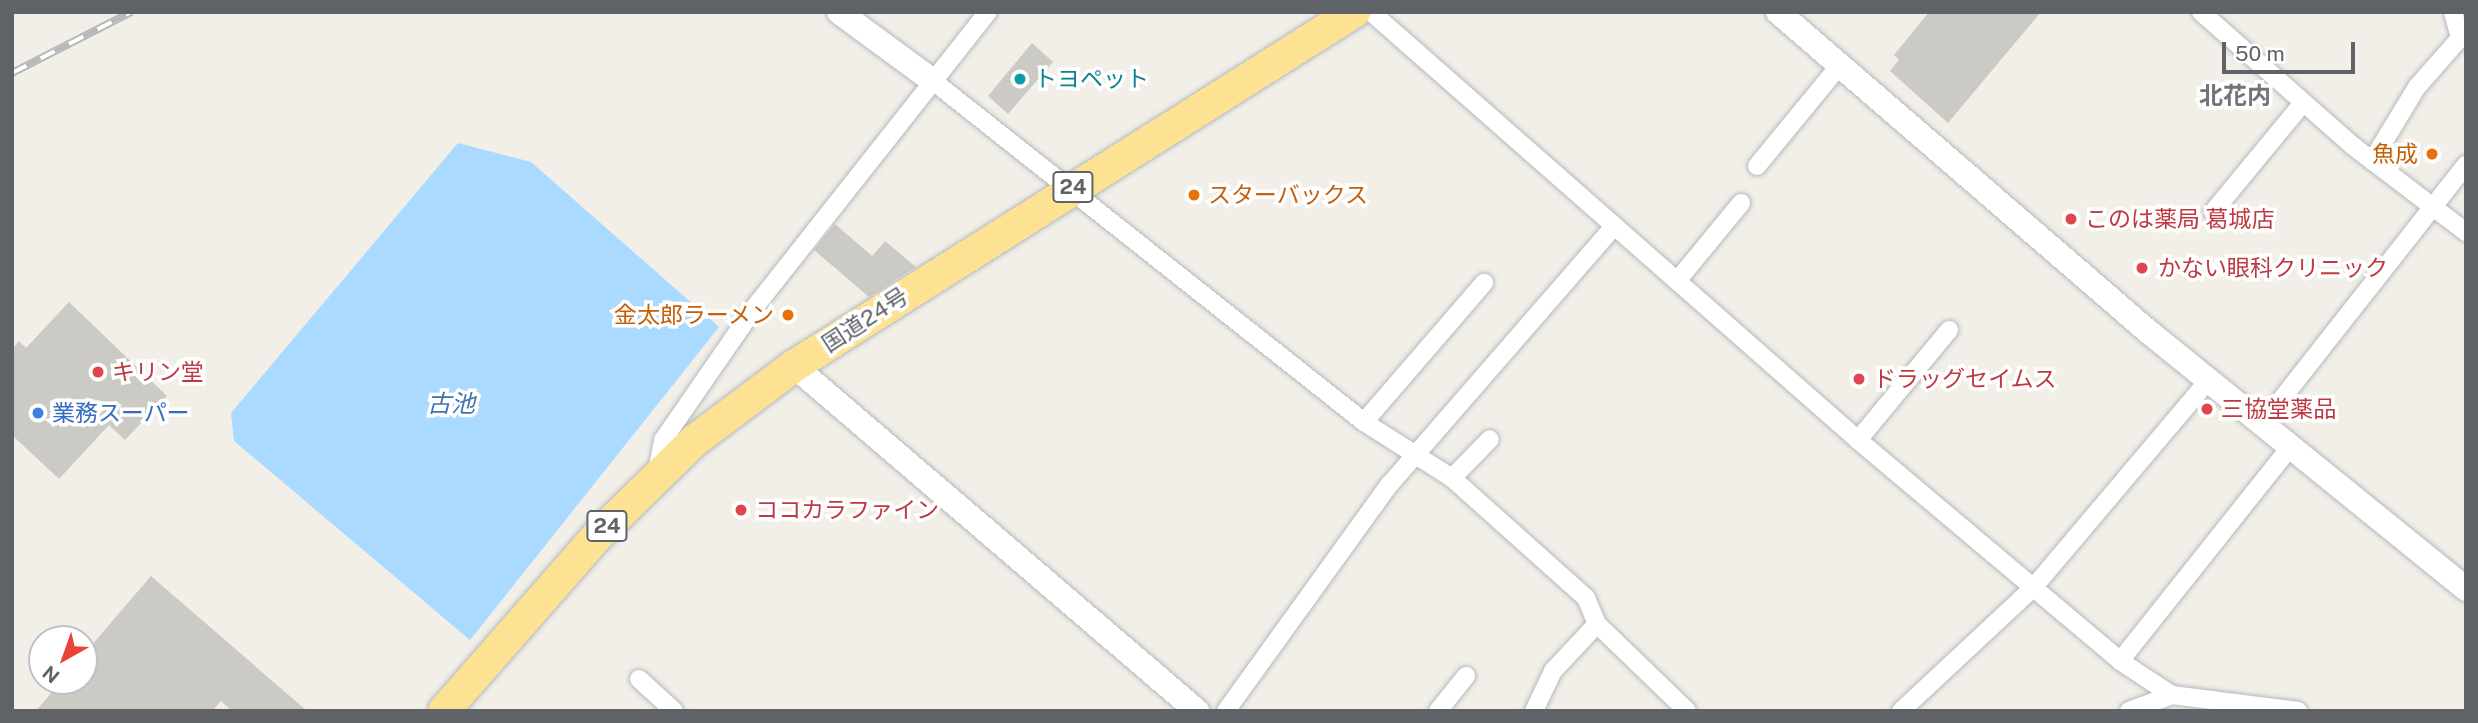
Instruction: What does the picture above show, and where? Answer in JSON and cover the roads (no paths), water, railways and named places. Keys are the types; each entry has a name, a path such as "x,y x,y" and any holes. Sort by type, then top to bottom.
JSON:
{"highway":[{"name":"国道24号","path":"444,711 656,477 794,366 1354,12"}],"street":[{"path":"839,12 1072,188 1364,422 1419,454 1452,478 1586,598 1597,624 1686,711"},
{"path":"656,477 663,440 744,323 988,12"},
{"path":"1371,12 1858,440 2120,661 2172,695 2298,711"},
{"path":"1778,12 2208,381 2466,589"},
{"path":"2201,12 2372,161 2466,232"},
{"path":"2372,161 2417,87 2463,40 2453,12"},
{"path":"1757,166 1840,65"},
{"path":"2213,212 2303,103"},
{"path":"2262,424 2466,165"},
{"path":"1677,281 1741,203"},
{"path":"1226,711 1332,558 1614,226"},
{"path":"1364,422 1484,283"},
{"path":"1858,440 1949,330"},
{"path":"794,366 1197,711"},
{"path":"1901,711 2033,588 2208,381"},
{"path":"1452,478 1490,439"},
{"path":"2120,661 2290,447"},
{"path":"1534,711 1553,671 1597,624"},
{"path":"1438,711 1466,676"},
{"path":"639,679 674,711"},
{"path":"2129,711 2172,695"}],"water":[{"name":"古池","path":"458,143 531,162 719,327 470,640 234,441 231,413"}],"railway":[{"path":"12,73 131,12"}],"place":[{"name":"トヨペット","path":"1020,79"},
{"name":"魚成","path":"2432,154"},
{"name":"スターバックス","path":"1194,195"},
{"name":"このは薬局 葛城店","path":"2071,219"},
{"name":"かない眼科クリニック","path":"2142,268"},
{"name":"金太郎ラーメン","path":"788,315"},
{"name":"キリン堂","path":"98,372"},
{"name":"ドラッグセイムス","path":"1859,379"},
{"name":"三協堂薬品","path":"2207,409"},
{"name":"業務スーパー","path":"38,413"},
{"name":"ココカラファイン","path":"741,510"}],"district":[{"name":"北花内","path":"2235,96"}]}
